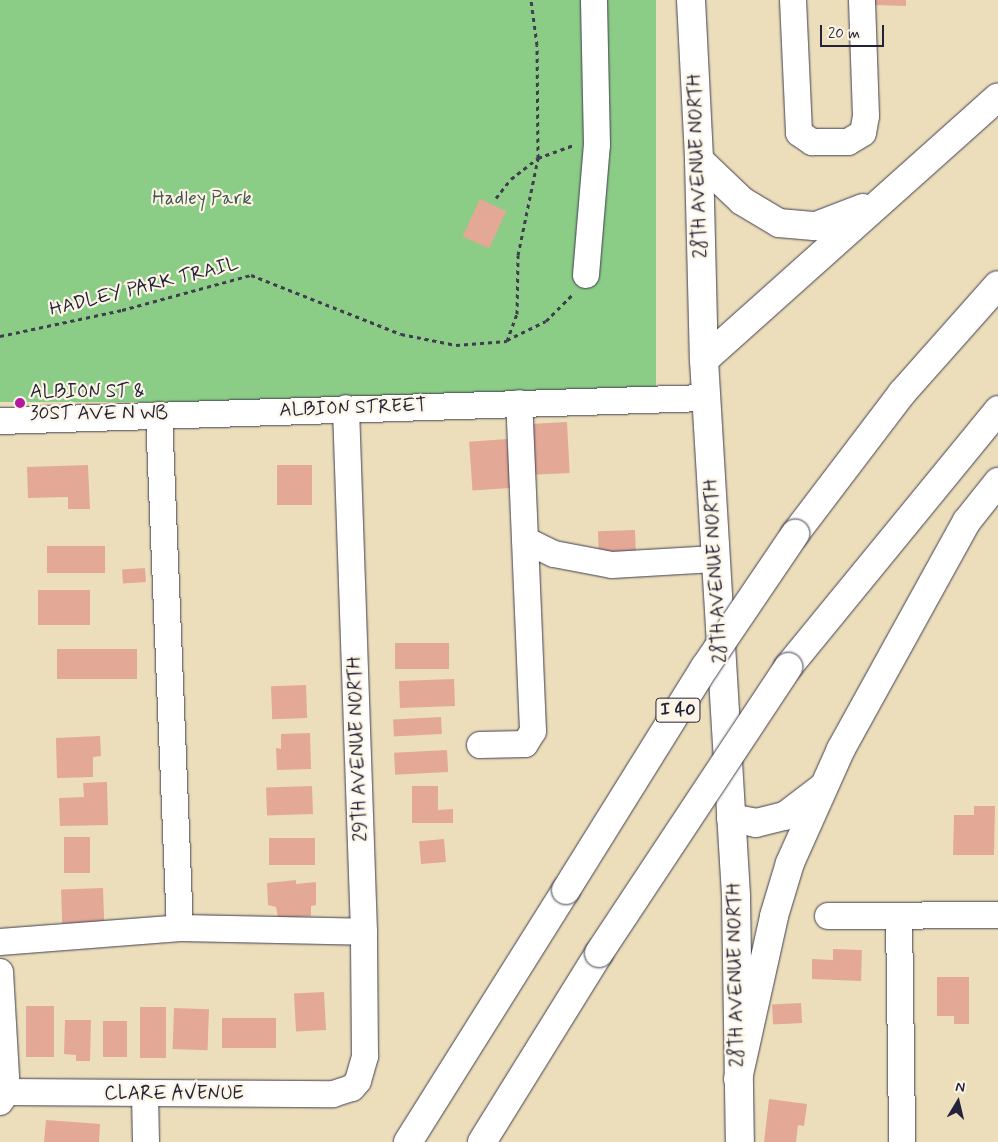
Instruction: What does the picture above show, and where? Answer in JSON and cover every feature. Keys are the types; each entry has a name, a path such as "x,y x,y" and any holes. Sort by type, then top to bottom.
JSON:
{"main road":[{"name":"28TH AVENUE NORTH","path":"691,0 699,160 704,360 736,896 740,1142"},
{"path":"704,360 876,204 998,97"},
{"path":"699,160 742,201 779,222 816,226 876,204"},
{"name":"I 40","path":"408,1142 705,667 795,534 902,393 998,285"},
{"path":"482,1142 599,953 788,667 998,410"},
{"path":"738,1078 777,907 790,864 841,750 967,521 998,482"},
{"path":"731,818 756,823 785,816 825,786"}],"street":[{"path":"586,275 597,144 598,69 594,0"},
{"path":"793,0 799,133 812,142 848,142 863,133 866,116 862,0"},
{"name":"ALBION STREET","path":"0,420 706,398"},
{"path":"480,745 525,744 533,731 519,403"},
{"name":"29TH AVENUE NORTH","path":"346,408 364,932 365,1056 362,1073 352,1088"},
{"path":"159,415 180,928"},
{"path":"525,540 554,554 612,565 715,559"},
{"path":"828,916 998,915"},
{"path":"898,916 902,1142"},
{"path":"0,942 180,928 364,932"},
{"path":"0,972 4,1097"},
{"name":"CLARE AVENUE","path":"4,1097 145,1094 334,1094 352,1088"},
{"path":"145,1094 146,1142"}],"path":[{"path":"507,341 517,314 518,254 538,158 537,45 531,0"},
{"path":"496,198 511,179 538,158 568,146 597,144"},
{"name":"HADLEY PARK TRAIL","path":"0,336 122,310 222,280 251,275 370,324 408,336 456,346 507,341"},
{"path":"507,341 546,321 563,306 586,275"}],"green space":[{"name":"Hadley Park","path":"0,0 656,0 656,402 0,402"}],"building":[{"path":"875,0 906,0 906,6 875,5"},
{"path":"480,199 506,211 489,248 463,236"},
{"path":"567,422 570,473 533,475 530,424"},
{"path":"507,439 510,488 473,491 469,442"},
{"path":"88,465 90,509 68,509 68,497 28,498 27,467"},
{"path":"277,465 312,465 312,505 277,505"},
{"path":"635,530 636,556 599,557 598,531"},
{"path":"47,546 105,546 105,573 47,573"},
{"path":"145,568 146,582 123,584 122,570"},
{"path":"38,590 90,590 90,625 38,625"},
{"path":"395,643 449,643 449,669 395,669"},
{"path":"57,649 137,649 137,679 57,679"},
{"path":"454,679 455,706 400,708 399,681"},
{"path":"306,685 307,718 272,719 271,686"},
{"path":"441,717 442,734 394,736 393,720"},
{"path":"310,733 311,769 277,770 276,748 281,749 281,734"},
{"path":"100,736 101,756 93,757 93,777 57,778 56,738"},
{"path":"447,750 448,772 395,775 394,753"},
{"path":"107,782 108,825 60,826 59,798 84,797 83,783"},
{"path":"312,786 313,814 267,816 266,788"},
{"path":"412,786 438,786 438,810 453,809 453,823 412,823"},
{"path":"974,806 995,806 994,855 953,855 954,815 974,815"},
{"path":"64,837 90,837 90,873 64,873"},
{"path":"269,838 315,838 315,865 269,865"},
{"path":"444,839 446,862 421,864 419,841"},
{"path":"296,880 296,884 316,882 316,905 311,906 311,916 278,918 276,907 268,905 267,883"},
{"path":"103,888 104,922 62,923 61,889"},
{"path":"833,949 862,950 861,981 812,979 812,959 833,960"},
{"path":"937,977 969,977 969,1024 954,1024 954,1016 937,1016"},
{"path":"324,992 326,1030 296,1032 294,994"},
{"path":"801,1003 802,1023 773,1024 772,1005"},
{"path":"26,1006 54,1006 54,1057 26,1057"},
{"path":"140,1007 166,1007 166,1058 140,1058"},
{"path":"174,1008 209,1009 208,1050 173,1049"},
{"path":"222,1018 276,1018 276,1048 222,1048"},
{"path":"65,1020 91,1020 90,1061 76,1061 76,1055 64,1054"},
{"path":"103,1021 127,1021 127,1057 103,1057"},
{"path":"769,1099 807,1104 804,1126 798,1125 796,1142 764,1142"},
{"path":"46,1120 100,1124 99,1142 44,1142"}],"place":[{"name":"ALBION ST & 30ST AVE N WB","path":"20,403"}]}
